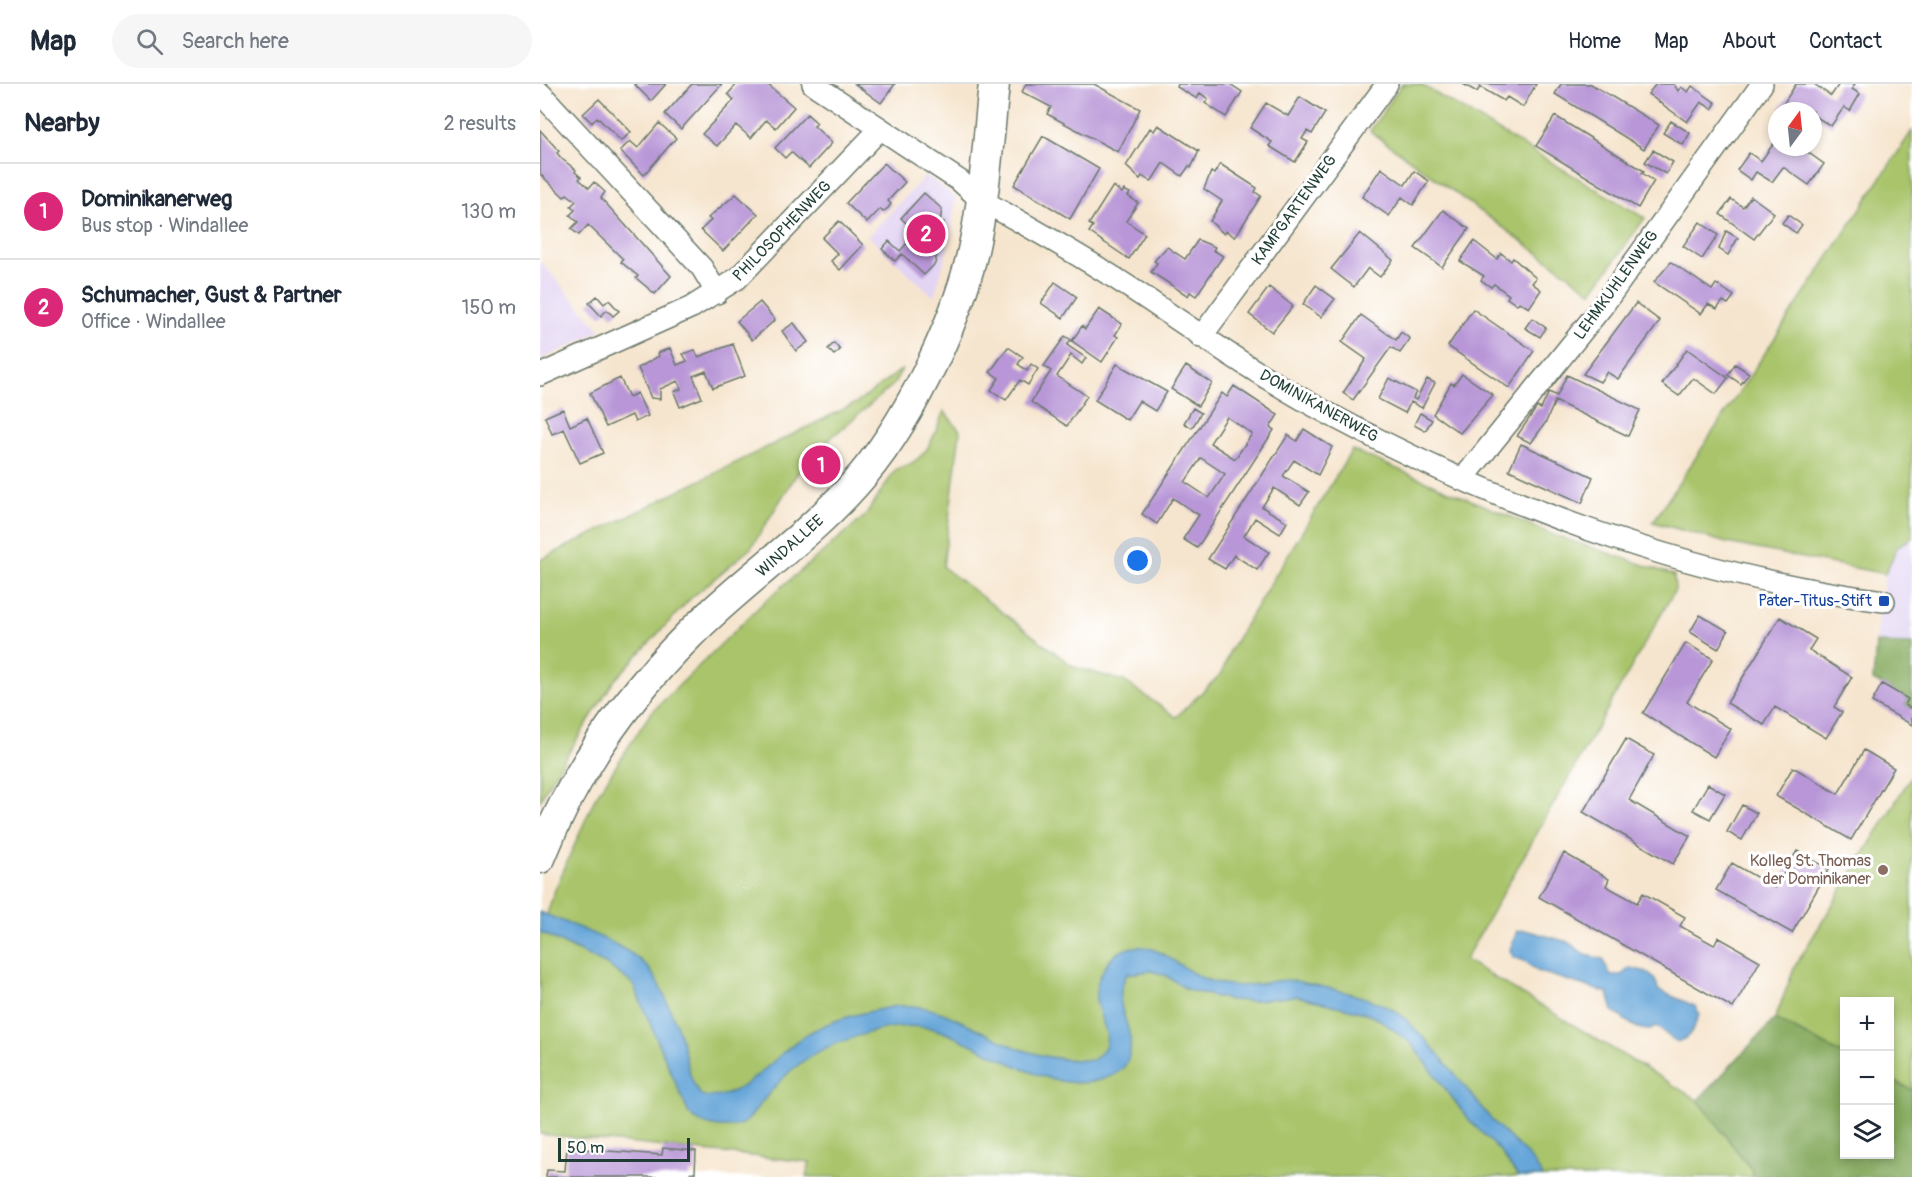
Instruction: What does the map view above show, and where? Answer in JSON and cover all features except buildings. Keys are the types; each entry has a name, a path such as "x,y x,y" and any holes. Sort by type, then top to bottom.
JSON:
{"main road":[{"name":"WINDALLEE","path":"540,858 574,783 634,696 689,634 808,531 855,484 889,437 927,375 972,255 981,200 994,84"}],"street":[{"name":"DOMINIKANERWEG","path":"813,84 960,181 981,200 1130,288 1201,337 1307,402 1462,480 1583,527 1696,564 1799,587 1884,601"},
{"name":"KAMPGARTENWEG","path":"1201,337 1387,84"},
{"name":"LEHMKUHLENWEG","path":"1462,480 1601,308 1761,84"},
{"path":"540,93 702,268 717,293"},
{"name":"PHILOSOPHENWEG","path":"540,375 717,293 738,278 880,129"}],"shaded area":[{"path":"926,175 956,198 948,247 934,297 868,236"},
{"path":"540,261 601,331 540,360"},
{"path":"1912,538 1912,644 1876,643 1885,574 1898,546"}],"green space":[{"path":"1402,84 1420,84 1645,218 1592,292 1370,131"},
{"path":"1912,131 1912,538 1898,546 1885,574 1727,543 1653,522"},
{"path":"902,369 893,385 832,437 796,475 751,548 690,599 613,682 547,787 540,802 540,560 858,402"},
{"path":"944,411 960,431 943,567 1074,667 1124,681 1176,717 1222,673 1230,650 1352,450 1554,535 1674,575 1675,590 1465,960 1698,1100 1751,1169 1754,1177 806,1177 810,1162 540,1134 540,936 554,892 595,798 650,714 765,601 865,516 896,469 923,455"},
{"path":"1876,643 1912,644 1912,709 1905,705 1908,699 1873,680"},
{"name":"Kolleg St. Thomas der Dominikaner","path":"1912,775 1912,1090 1894,1081 1894,997 1840,997 1840,1053 1775,1019 1795,966"},
{"path":"1775,1019 1840,1053 1840,1159 1894,1159 1894,1081 1912,1090 1912,1177 1754,1177 1751,1169 1698,1100"}],"water":[{"path":"540,912 601,937 644,963 652,973 667,1002 682,1040 690,1074 702,1096 730,1093 744,1086 793,1044 823,1026 854,1015 904,1006 920,1007 952,1016 997,1039 1042,1056 1093,1060 1101,1053 1107,1039 1096,999 1099,978 1117,953 1135,947 1146,947 1156,950 1195,974 1215,982 1245,986 1295,981 1360,996 1398,1013 1436,1051 1492,1120 1532,1161 1543,1177 1518,1177 1499,1150 1468,1119 1411,1043 1380,1020 1365,1013 1296,996 1251,1001 1229,1000 1188,990 1165,975 1151,971 1127,974 1121,998 1130,1038 1130,1049 1127,1062 1123,1067 1106,1078 1084,1083 1062,1081 1016,1066 930,1028 892,1027 823,1049 805,1060 783,1078 750,1118 741,1124 726,1127 709,1125 689,1114 633,984 607,965 540,932"},
{"path":"1525,930 1568,942 1586,955 1603,959 1610,975 1621,975 1630,968 1649,974 1655,980 1658,990 1695,1006 1699,1015 1692,1032 1686,1038 1676,1042 1656,1026 1645,1030 1639,1028 1613,1011 1608,993 1537,971 1525,961 1513,957 1510,950 1517,931"}],"place":[{"name":"Schumacher, Gust & Partner","path":"926,234"},
{"name":"Dominikanerweg","path":"821,465"},
{"name":"Pater-Titus-Stift","path":"1884,601"},
{"name":"Kolleg St. Thomas der Dominikaner","path":"1883,870"}]}
